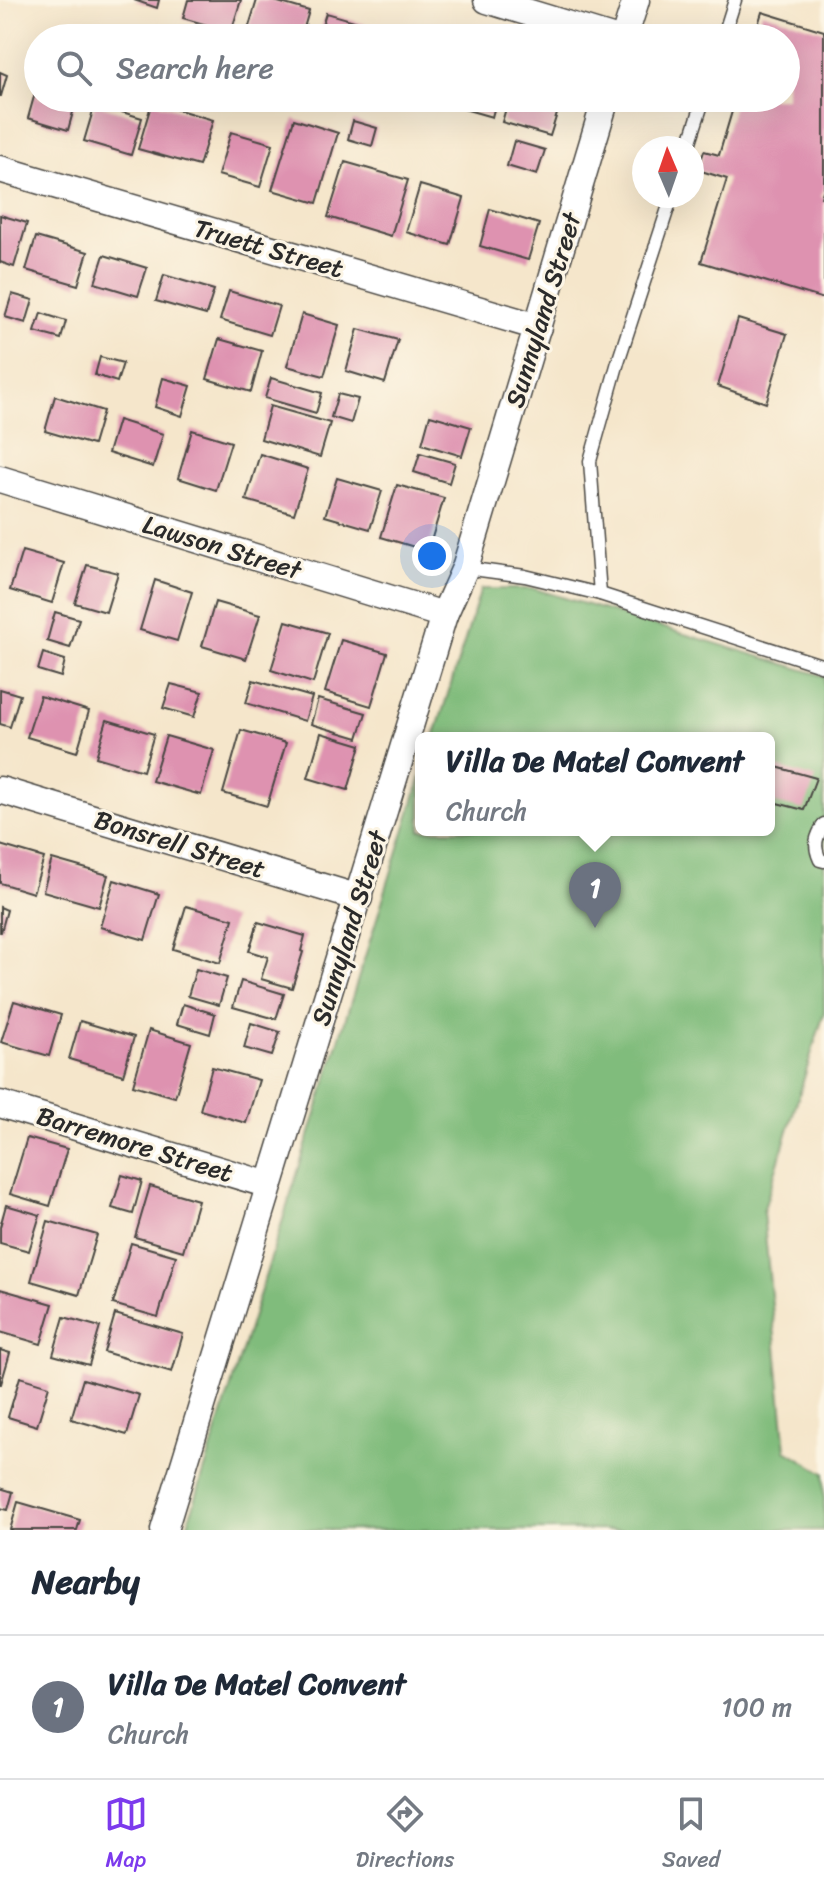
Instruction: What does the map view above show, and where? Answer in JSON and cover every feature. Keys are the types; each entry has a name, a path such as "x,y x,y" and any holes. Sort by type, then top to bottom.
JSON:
{"street":[{"path":"487,0 566,24"},
{"path":"628,24 636,0"},
{"name":"Sunnyland Street","path":"164,1530 444,615 465,568 602,112"},
{"name":"Truett Street","path":"0,169 538,327"},
{"name":"Lawson Street","path":"0,479 444,615"},
{"name":"Bonsrell Street","path":"0,790 359,898"},
{"name":"Barremore Street","path":"0,1104 269,1185"}],"lane":[{"path":"727,24 735,0"},
{"path":"692,136 700,112"},
{"path":"600,594 590,461 618,362 668,208"},
{"path":"465,568 525,576 600,594 824,666"},
{"path":"824,824 814,848 820,860 824,861"}],"green space":[{"path":"481,589 535,589 824,676 824,1013 763,1212 786,1450 824,1473 824,1530 186,1530 415,796 415,836 775,836 775,732 436,732"}],"building":[{"path":"134,0 159,0 157,8"},
{"path":"188,0 241,0 234,24 204,24 183,18"},
{"path":"257,0 271,0 309,11 305,24 250,24"},
{"path":"762,12 824,31 824,188 821,197 824,198 824,299 701,262 727,179 704,172 704,151 719,155 732,112 800,112 800,24 758,24"},
{"path":"326,13 364,24 322,24"},
{"path":"0,72 7,75 1,96 0,96"},
{"path":"30,112 73,112 68,130 28,118"},
{"path":"93,112 122,112 142,118 131,155 84,141"},
{"path":"149,112 186,112 213,120 199,166 138,149"},
{"path":"474,112 493,112 492,117"},
{"path":"505,112 558,112 550,136 502,122"},
{"path":"294,119 338,133 317,203 272,190"},
{"path":"353,121 377,128 372,146 348,139"},
{"path":"231,132 273,144 260,187 218,175"},
{"path":"514,141 545,150 537,175 507,166"},
{"path":"345,162 408,180 391,236 328,217"},
{"path":"420,185 464,198 450,245 406,232"},
{"path":"490,209 539,224 528,260 480,246"},
{"path":"0,215 27,223 14,267 0,262"},
{"path":"36,237 88,252 78,285 26,270"},
{"path":"104,255 147,268 138,296 95,283"},
{"path":"164,275 214,290 206,315 156,301"},
{"path":"229,291 279,306 270,335 220,320"},
{"path":"12,294 33,300 26,323 5,317"},
{"path":"41,313 66,321 61,339 35,332"},
{"path":"302,314 339,325 324,376 287,366"},
{"path":"738,319 787,334 766,403 718,386"},
{"path":"358,329 398,340 385,383 346,371"},
{"path":"219,339 262,351 251,392 207,379"},
{"path":"100,357 123,363 117,382 95,375"},
{"path":"163,378 191,386 182,416 155,407"},
{"path":"271,378 322,393 316,413 265,398"},
{"path":"338,394 358,399 351,423 331,417"},
{"path":"55,396 103,411 93,445 45,431"},
{"path":"270,406 330,423 320,457 261,439"},
{"path":"430,415 471,427 462,456 422,444"},
{"path":"118,420 163,434 153,467 108,453"},
{"path":"192,430 231,442 216,490 178,478"},
{"path":"420,453 455,463 449,483 414,472"},
{"path":"260,454 308,469 294,514 246,500"},
{"path":"337,478 382,491 370,529 325,516"},
{"path":"397,485 444,498 428,551 381,537"},
{"path":"22,551 64,563 52,603 10,590"},
{"path":"87,565 118,573 106,612 75,603"},
{"path":"155,580 192,592 177,641 140,630"},
{"path":"215,602 260,615 246,659 202,646"},
{"path":"55,612 79,619 70,648 47,641"},
{"path":"286,621 328,633 313,683 271,670"},
{"path":"341,640 387,653 371,706 325,692"},
{"path":"43,653 65,660 61,677 38,670"},
{"path":"253,680 312,697 305,721 246,703"},
{"path":"171,684 202,692 194,717 163,708"},
{"path":"0,689 20,695 10,727 0,724"},
{"path":"40,696 89,711 77,752 27,737"},
{"path":"318,699 366,713 358,738 311,724"},
{"path":"107,720 154,734 143,771 96,757"},
{"path":"241,730 286,743 267,806 223,793"},
{"path":"321,733 361,745 348,790 308,778"},
{"path":"166,736 214,750 201,795 152,781"},
{"path":"775,767 816,778 804,810 775,803"},
{"path":"0,845 44,858 33,893 0,883"},
{"path":"52,859 108,875 99,907 43,891"},
{"path":"114,880 159,894 145,940 100,927"},
{"path":"186,906 233,919 220,963 173,949"},
{"path":"0,907 7,910 1,932 0,932"},
{"path":"258,922 305,936 292,988 261,979 268,957 249,951"},
{"path":"196,969 227,978 219,1005 188,996"},
{"path":"241,981 284,994 276,1019 233,1007"},
{"path":"14,1001 61,1015 49,1056 1,1042"},
{"path":"183,1004 215,1014 210,1034 177,1024"},
{"path":"80,1021 134,1037 123,1075 69,1059"},
{"path":"251,1023 280,1032 272,1056 244,1048"},
{"path":"149,1030 191,1043 175,1097 133,1085"},
{"path":"212,1067 259,1080 246,1123 200,1110"},
{"path":"27,1138 67,1149 50,1206 10,1194"},
{"path":"122,1175 142,1181 133,1214 112,1208"},
{"path":"150,1186 198,1200 183,1251 135,1237"},
{"path":"6,1205 40,1215 29,1251 0,1243 0,1227"},
{"path":"48,1221 97,1235 79,1295 31,1281"},
{"path":"131,1243 176,1256 158,1317 113,1304"},
{"path":"0,1289 53,1304 41,1344 0,1332"},
{"path":"115,1314 183,1334 172,1372 104,1352"},
{"path":"64,1317 100,1327 89,1365 53,1355"},
{"path":"0,1350 10,1353 1,1384 0,1384"},
{"path":"20,1377 49,1386 37,1426 8,1417"},
{"path":"83,1379 139,1395 127,1435 71,1419"},
{"path":"0,1488 13,1492 8,1510 0,1508"},
{"path":"18,1502 80,1520 77,1530 10,1530"}],"place":[{"name":"Villa De Matel Convent","path":"595,928"}]}
